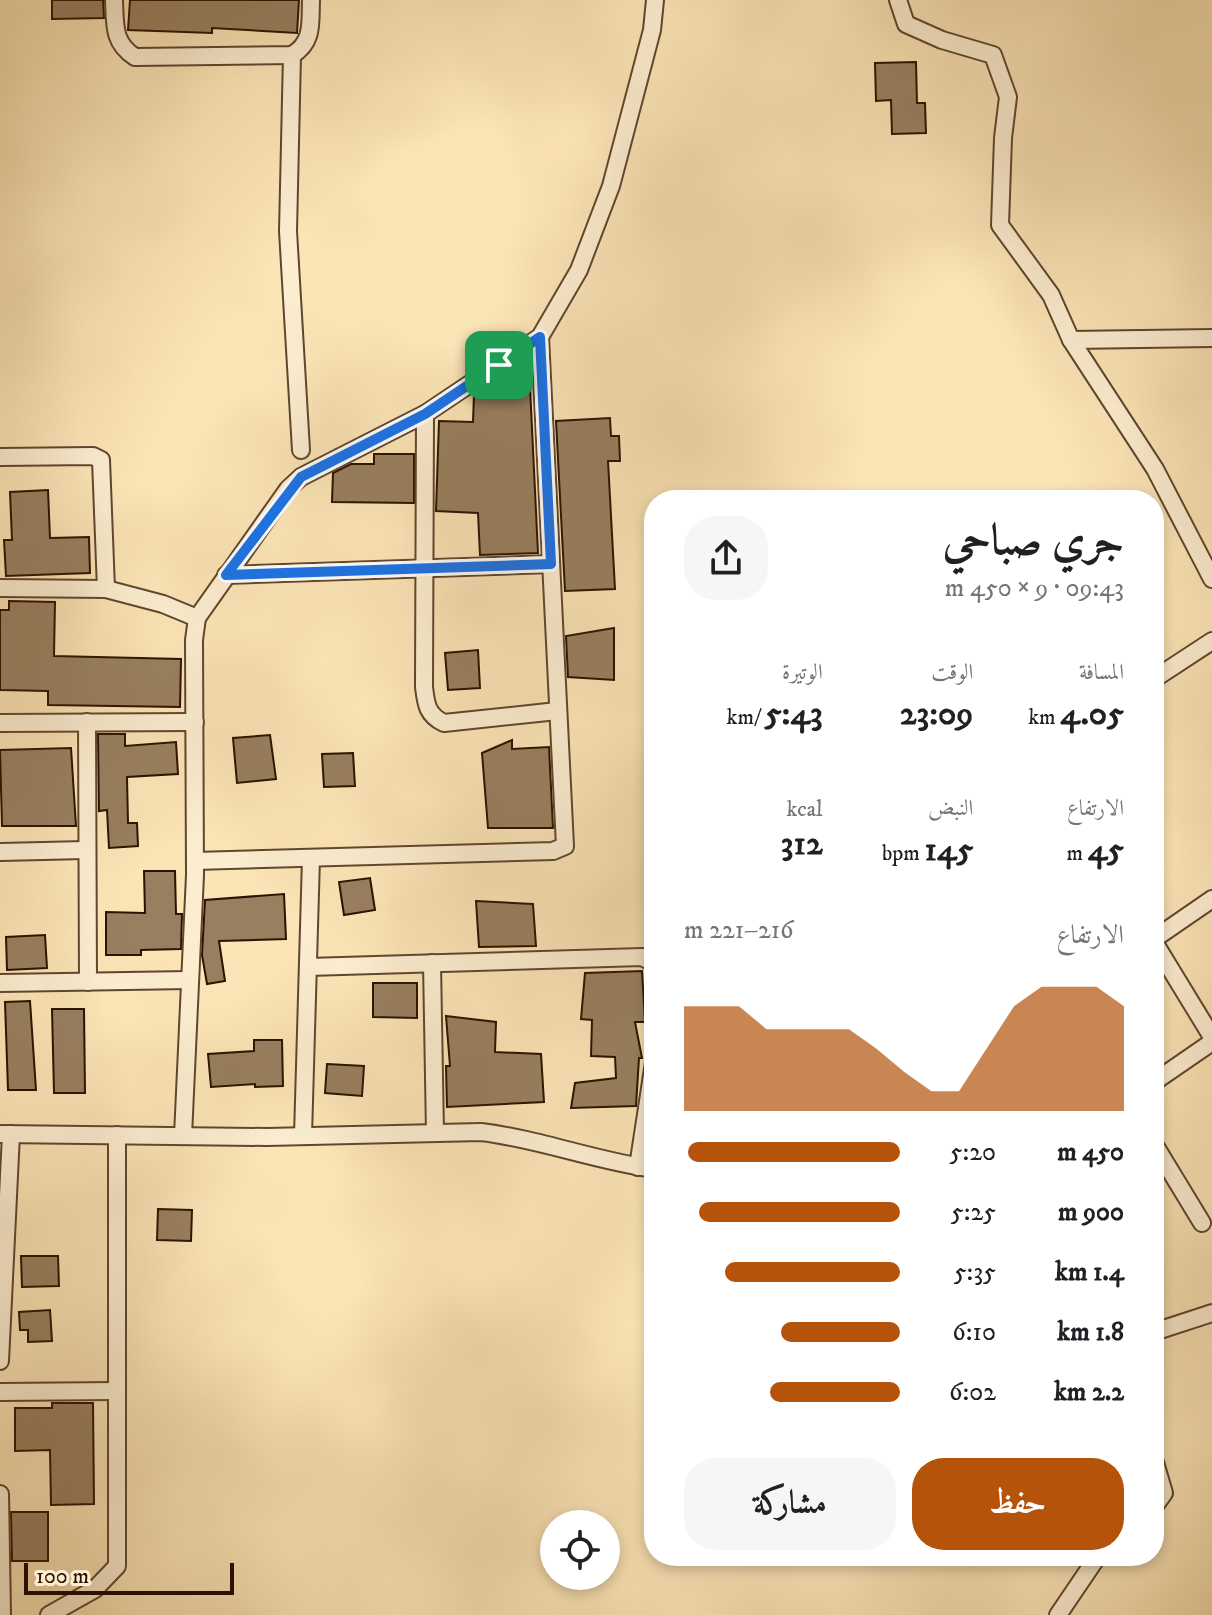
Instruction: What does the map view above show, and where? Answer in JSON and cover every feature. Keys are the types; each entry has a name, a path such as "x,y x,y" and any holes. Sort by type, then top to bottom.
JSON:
{"street":[{"path":"114,0 115,31 121,48 135,57 292,55 302,49 310,37 311,0"},
{"path":"183,1136 195,861 194,640 197,618 301,477 425,414 540,337 579,270 611,186 652,30 655,0"},
{"path":"898,0 906,24 942,40 993,55 1008,97 1003,138 1000,225 1051,295 1071,340 1155,469 1212,579"},
{"path":"292,55 288,231 301,450"},
{"path":"195,861 559,850 567,838 557,711 540,337"},
{"path":"1071,340 1212,338"},
{"path":"425,414 424,687 427,708 434,718 444,723 557,711"},
{"path":"0,457 93,456 101,460 106,589"},
{"path":"226,575 551,564"},
{"path":"0,588 106,589 163,604 197,618"},
{"path":"1164,672 1212,641"},
{"path":"87,722 85,850 88,982"},
{"path":"0,723 195,722"},
{"path":"0,852 85,850"},
{"path":"303,1136 311,858"},
{"path":"1164,933 1212,899"},
{"path":"1164,957 1212,1040 1164,1075"},
{"path":"308,967 644,958"},
{"path":"432,963 435,1133"},
{"path":"0,983 190,980"},
{"path":"0,1361 6,1134 303,1136 481,1132 515,1136 592,1159 644,1168"},
{"path":"49,1615 95,1589 117,1566 117,1135"},
{"path":"1164,1160 1202,1223"},
{"path":"1164,1329 1212,1313"},
{"path":"0,1392 116,1391"},
{"path":"0,1494 2,1615"},
{"path":"1058,1615 1091,1566"}],"building":[{"path":"52,0 103,0 104,18 52,19"},
{"path":"130,0 299,0 297,33 212,28 212,33 128,30"},
{"path":"916,62 917,103 925,103 926,133 892,134 891,100 876,101 875,63"},
{"path":"529,366 538,553 480,555 478,513 436,511 439,421 473,422 474,394 494,381"},
{"path":"610,418 611,436 619,436 620,461 608,461 615,589 565,591 556,421"},
{"path":"374,454 414,454 414,503 332,502 333,473 351,464 374,464"},
{"path":"48,490 50,538 89,537 90,573 6,576 4,540 12,540 10,492"},
{"path":"9,601 55,602 54,656 181,659 180,707 48,705 48,691 0,690 0,610 9,610"},
{"path":"614,628 614,680 568,677 566,636"},
{"path":"478,650 480,688 448,690 445,653"},
{"path":"98,734 125,734 125,746 176,742 178,774 127,777 128,823 137,823 138,846 109,848 107,810 99,811"},
{"path":"270,735 276,779 237,783 233,738"},
{"path":"512,740 512,749 549,747 553,828 488,828 482,753"},
{"path":"71,748 76,826 2,826 0,750"},
{"path":"353,753 355,786 324,787 322,754"},
{"path":"144,871 175,871 176,914 182,914 181,949 141,950 141,955 106,955 106,912 145,913"},
{"path":"370,878 375,910 344,915 339,882"},
{"path":"284,894 286,939 219,941 225,981 207,984 202,955 205,900"},
{"path":"476,901 533,904 536,946 479,947"},
{"path":"45,935 47,968 7,970 6,937"},
{"path":"642,971 644,1022 635,1022 642,1058 639,1058 636,1106 571,1108 575,1083 616,1078 615,1057 591,1056 592,1020 581,1019 585,973"},
{"path":"373,983 417,983 417,1018 373,1017"},
{"path":"30,1001 36,1090 8,1090 5,1002"},
{"path":"52,1009 84,1009 85,1093 54,1093"},
{"path":"446,1016 496,1022 495,1052 541,1054 544,1102 447,1107 446,1066 450,1066"},
{"path":"254,1040 282,1040 283,1086 211,1087 208,1054 254,1051"},
{"path":"327,1064 364,1066 362,1096 325,1093"},
{"path":"158,1209 192,1210 191,1241 157,1240"},
{"path":"21,1256 58,1256 59,1286 22,1287"},
{"path":"50,1310 52,1341 28,1342 28,1330 20,1330 19,1312"},
{"path":"52,1403 93,1403 94,1504 51,1505 50,1450 15,1451 15,1408 52,1408"},
{"path":"11,1512 48,1512 48,1561 12,1561"}],"route":[{"path":"540,337 551,564 226,575 246,552 288,489 301,477 425,414 499,365 540,337"}]}
